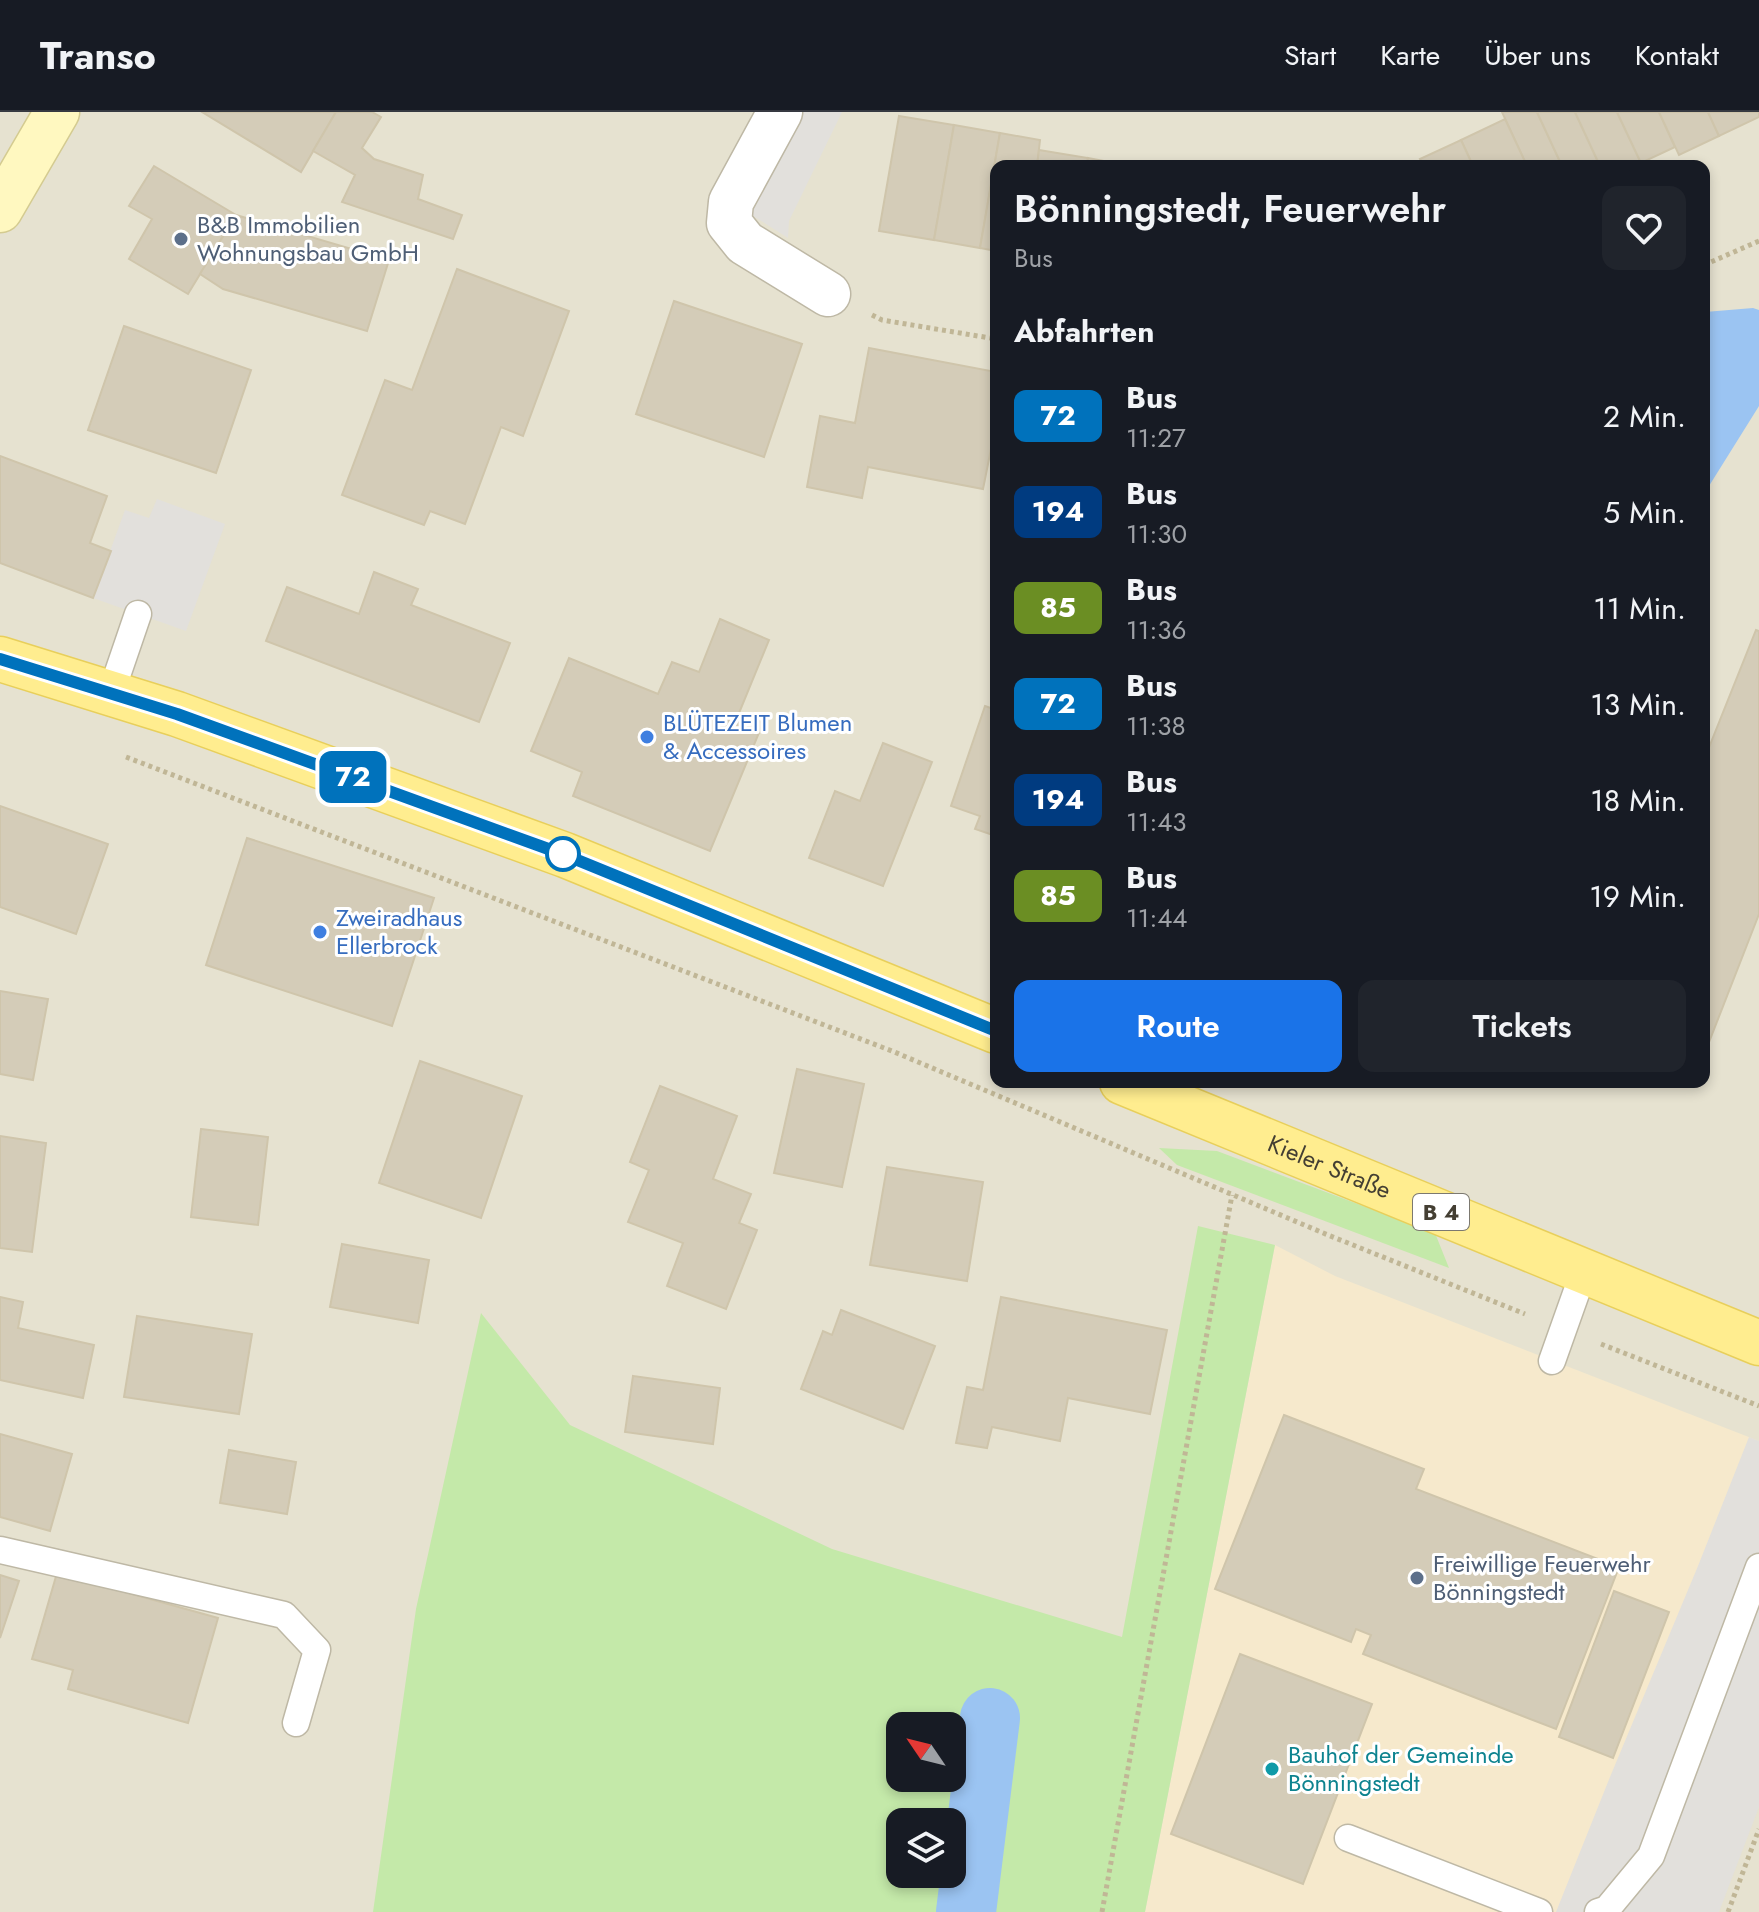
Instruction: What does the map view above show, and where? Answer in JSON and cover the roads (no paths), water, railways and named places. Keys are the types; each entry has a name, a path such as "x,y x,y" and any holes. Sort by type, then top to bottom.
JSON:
{"main road":[{"path":"0,210 57,112"},
{"path":"0,659 177,714 565,855 990,1029"},
{"name":"Kieler Straße","path":"1137,1088 1759,1343"}],"street":[{"path":"780,112 731,202 729,223 745,243 828,294"}],"lane":[{"path":"111,693 138,614"},
{"path":"1552,1361 1584,1271"},
{"path":"0,1550 284,1615 317,1650 296,1723"},
{"path":"1598,1912 1607,1909 1651,1856 1759,1567"},
{"path":"1348,1838 1539,1912"}],"water":[{"path":"1759,310 1759,406 1710,484 1710,312"}],"waterway":[{"path":"966,1912 990,1718"}],"place":[{"name":"B&B Immobilien Wohnungsbau GmbH","path":"181,239"},
{"name":"BLÜTEZEIT Blumen & Accessoires","path":"647,737"},
{"name":"Zweiradhaus Ellerbrock","path":"320,932"},
{"name":"Freiwillige Feuerwehr Bönningstedt","path":"1417,1578"},
{"name":"Bauhof der Gemeinde Bönningstedt","path":"1272,1769"}]}
